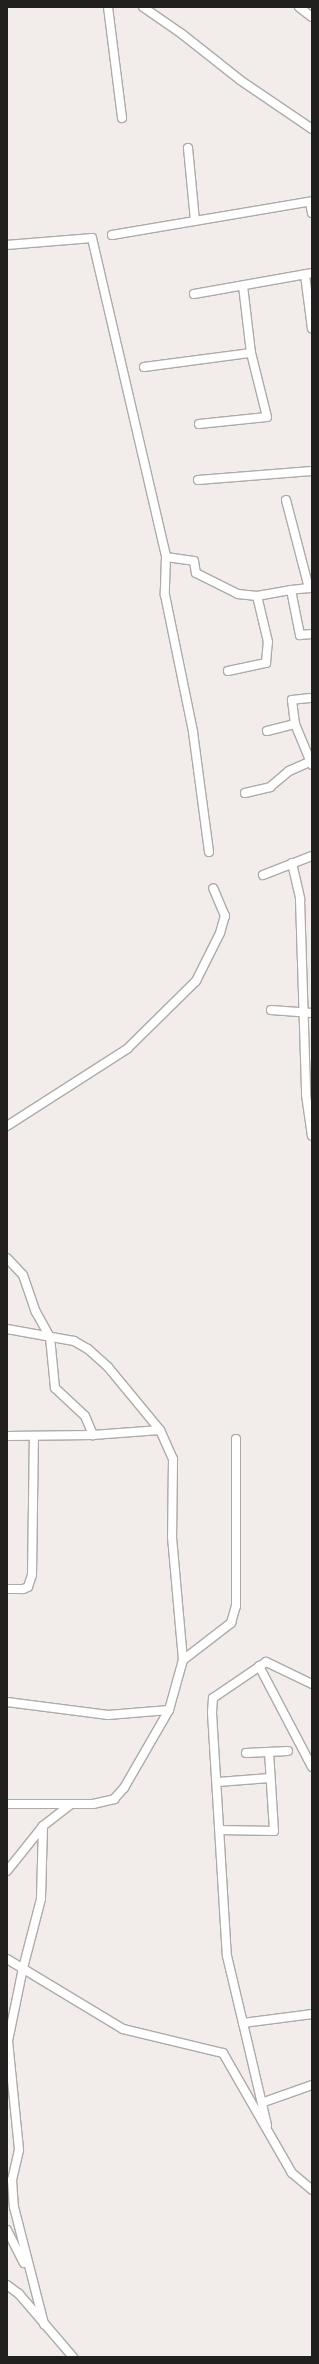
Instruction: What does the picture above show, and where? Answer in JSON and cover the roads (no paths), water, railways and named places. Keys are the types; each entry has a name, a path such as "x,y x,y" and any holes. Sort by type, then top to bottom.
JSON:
{"street":[{"path":"108,7 122,118"},
{"path":"143,7 182,34 240,80 312,129"},
{"path":"298,7 312,17"},
{"path":"188,148 191,201 195,221"},
{"path":"112,235 311,202 312,213"},
{"path":"7,245 92,238 166,557 165,595 193,732 209,852"},
{"path":"194,294 308,274 312,329"},
{"path":"199,424 268,417 251,353 243,286"},
{"path":"144,367 251,353"},
{"path":"198,480 312,471"},
{"path":"166,557 192,560 196,573 238,594 257,596 309,588 286,500"},
{"path":"291,590 300,635 312,634"},
{"path":"228,671 266,663 268,642 257,596"},
{"path":"245,792 270,787 289,771 311,763 295,724 292,700 310,698"},
{"path":"267,731 295,724"},
{"path":"263,875 312,856"},
{"path":"292,863 300,899 308,1014 309,1066 306,1095 312,1136"},
{"path":"7,1126 128,1049 196,981 220,933 225,916 213,888"},
{"path":"271,1010 308,1014"},
{"path":"7,1258 23,1275 36,1312 50,1337 55,1388 85,1416 93,1436"},
{"path":"7,1328 74,1341 88,1349 108,1367 160,1430 173,1459 172,1537 183,1660 169,1710 120,1794 104,1803 71,1805 7,1804"},
{"path":"7,1436 93,1436 160,1430"},
{"path":"7,1589 23,1589 28,1586 32,1575 34,1436"},
{"path":"183,1660 230,1622 236,1606 236,1439"},
{"path":"268,2130 264,2102 227,1956 213,1698 266,1662 312,1684"},
{"path":"259,1666 312,1767"},
{"path":"7,1702 108,1715 169,1710"},
{"path":"246,1753 288,1751"},
{"path":"220,1830 274,1830 269,1752"},
{"path":"218,1782 270,1778"},
{"path":"7,1871 43,1826 71,1805"},
{"path":"43,1826 41,1899 22,1968 8,2040 19,2150 12,2180 14,2207 44,2324"},
{"path":"7,1959 123,2029 223,2053 292,2174 312,2190"},
{"path":"243,2023 312,2014"},
{"path":"264,2102 312,2085"},
{"path":"7,2230 31,2277"},
{"path":"7,2285 19,2294 73,2357"}]}
